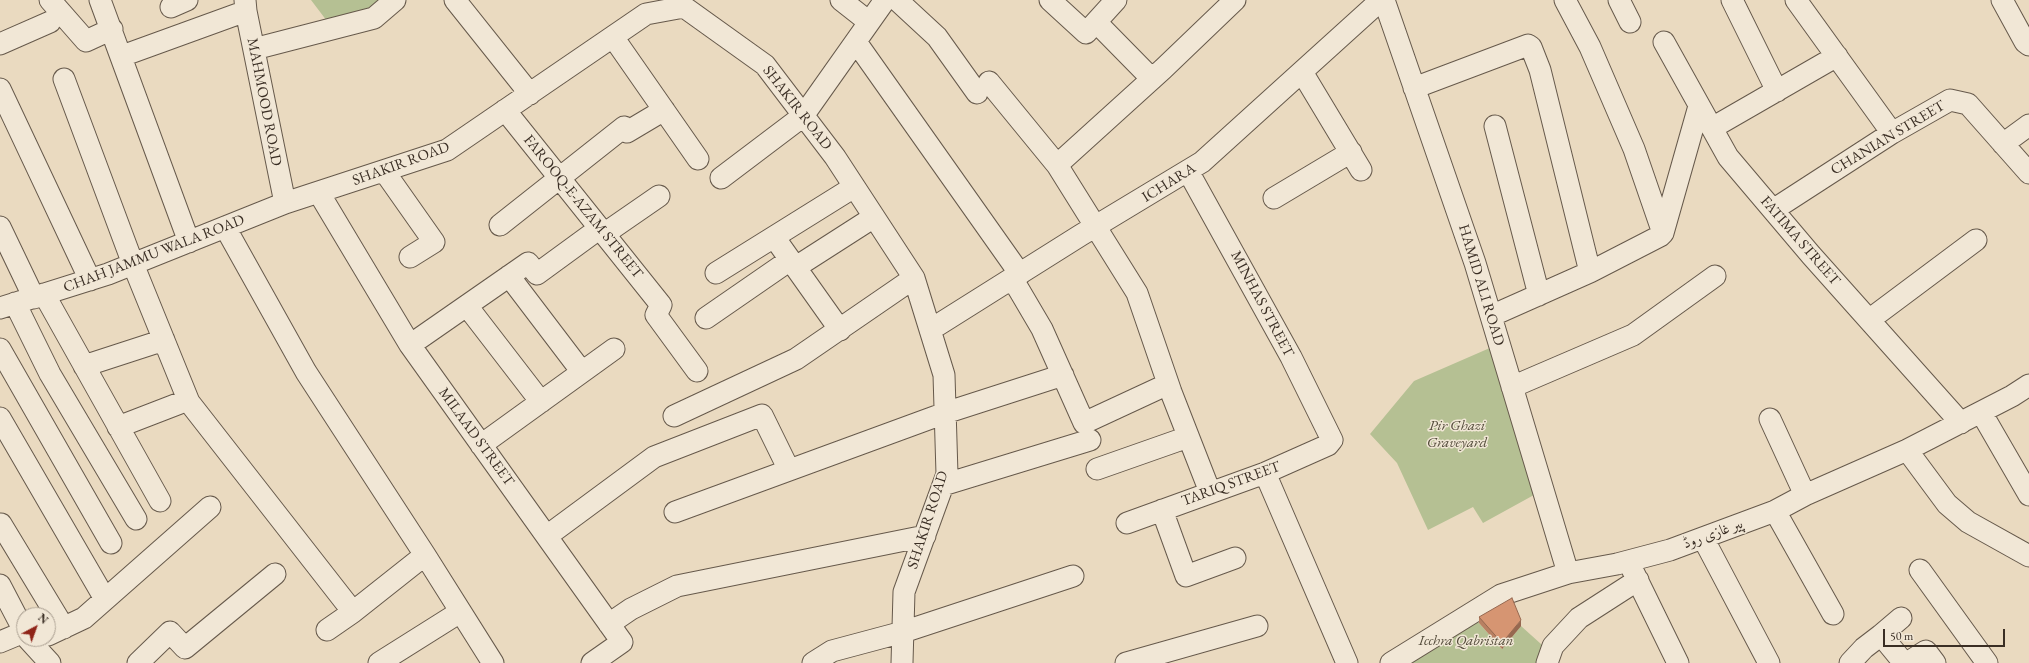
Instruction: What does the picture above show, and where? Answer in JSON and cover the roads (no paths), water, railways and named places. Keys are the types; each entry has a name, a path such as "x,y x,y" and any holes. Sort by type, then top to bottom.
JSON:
{"street":[{"path":"50,0 86,41 112,29"},
{"path":"100,0 122,56 189,242"},
{"path":"254,49 374,18 395,0"},
{"path":"455,0 530,94"},
{"path":"842,0 869,22"},
{"path":"721,178 804,116 885,0"},
{"path":"897,0 937,37 983,88 1057,165 1096,226 1137,293 1168,384 1210,492"},
{"path":"1050,0 1086,33 1116,0"},
{"path":"1057,165 1152,79 1235,0"},
{"name":"ICHARA","path":"930,330 1096,226 1202,162 1382,0"},
{"name":"HAMID ALI ROAD","path":"1382,0 1475,263 1568,573"},
{"path":"1565,0 1590,47 1634,148 1663,233"},
{"path":"1619,0 1630,22"},
{"path":"1732,0 1777,91"},
{"path":"1796,0 1892,133"},
{"path":"2002,0 2025,42 2029,45"},
{"name":"SHAKIR ROAD","path":"285,203 447,150 646,14 682,4 765,65 835,157 914,278 944,375 947,474 904,592 902,663"},
{"path":"122,56 245,6"},
{"name":"MAHMOOD ROAD","path":"245,6 285,203"},
{"path":"0,44 50,22"},
{"path":"1096,22 1152,79"},
{"path":"613,37 698,158"},
{"path":"856,42 1016,276 1084,422 1168,384"},
{"name":"FATIMA STREET","path":"1664,42 1728,157 1869,320 1961,423"},
{"path":"1414,88 1530,45 1540,70 1590,272"},
{"path":"1712,128 1837,56"},
{"path":"1274,198 1356,161 1302,72"},
{"path":"64,79 133,264 188,400 353,612"},
{"path":"0,89 90,280"},
{"name":"CHANIAN STREET","path":"1773,210 1892,133 1950,100 1968,104 2029,173"},
{"path":"1491,316 1590,272 1660,236 1663,233 1699,106"},
{"name":"FAROOQ-E-AZAM STREET","path":"505,110 661,305 656,314 698,371"},
{"path":"500,225 624,127 628,132 664,110"},
{"path":"2003,144 2029,125"},
{"path":"1495,126 1539,295"},
{"path":"384,171 434,242 410,257"},
{"name":"MINHAS STREET","path":"1188,171 1291,357 1332,440"},
{"path":"716,273 854,187"},
{"name":"MILAAD STREET","path":"319,193 410,345 622,642 592,663"},
{"path":"410,345 528,263 537,274 602,231 659,196"},
{"name":"CHAH JAMMU WALA ROAD","path":"23,301 90,280 133,264 285,203"},
{"path":"706,318 793,264 874,217"},
{"path":"0,227 23,301 50,374 136,519"},
{"path":"225,227 306,372 425,555 460,612 487,661"},
{"path":"774,237 840,330"},
{"path":"1869,320 1976,240"},
{"path":"509,276 582,372"},
{"path":"1512,387 1633,335 1715,276"},
{"path":"674,416 796,359 914,278"},
{"path":"23,301 84,366 160,501"},
{"path":"467,306 541,402"},
{"path":"84,366 164,340"},
{"path":"481,444 614,349"},
{"path":"0,350 111,543"},
{"path":"675,512 945,412 1063,375"},
{"name":"پیر غازی روڈ","path":"1391,663 1501,595 1568,573 1628,561 1670,550 1775,511 1805,495 1907,450 1961,423 2029,385"},
{"path":"118,427 188,400"},
{"path":"1981,412 2029,496"},
{"path":"547,536 654,456 762,415 789,470"},
{"path":"0,418 105,599"},
{"path":"1770,419 1805,495"},
{"path":"1097,469 1188,437"},
{"path":"943,485 1090,440"},
{"name":"TARIQ STREET","path":"1128,523 1265,473 1328,445 1332,440"},
{"path":"1907,450 1947,504 1968,522 2029,556"},
{"path":"1265,473 1347,663"},
{"path":"56,629 84,618 210,507"},
{"path":"1162,510 1186,576 1235,558"},
{"path":"1775,511 1833,614"},
{"path":"1,524 28,607"},
{"path":"609,624 631,609 677,586 925,536"},
{"path":"1703,538 1769,663"},
{"path":"327,630 353,612 425,555"},
{"path":"1628,561 1678,663"},
{"path":"1920,570 1983,662"},
{"path":"138,663 170,632 185,648 275,574"},
{"path":"813,663 832,651 903,632 1073,576"},
{"path":"1547,663 1553,646 1579,618 1638,580"},
{"path":"0,585 16,607"},
{"path":"380,663 460,612"},
{"path":"1850,663 1864,648 1901,618"},
{"path":"1126,663 1257,626"},
{"path":"1881,635 1906,663 1926,651 1935,663"},
{"path":"0,642 16,639"},
{"path":"42,647 50,663"}],"park label":[{"name":"Pir Ghazi Graveyard","path":"1457,434"},
{"name":"Icchra Qabristan","path":"1466,641"}]}
